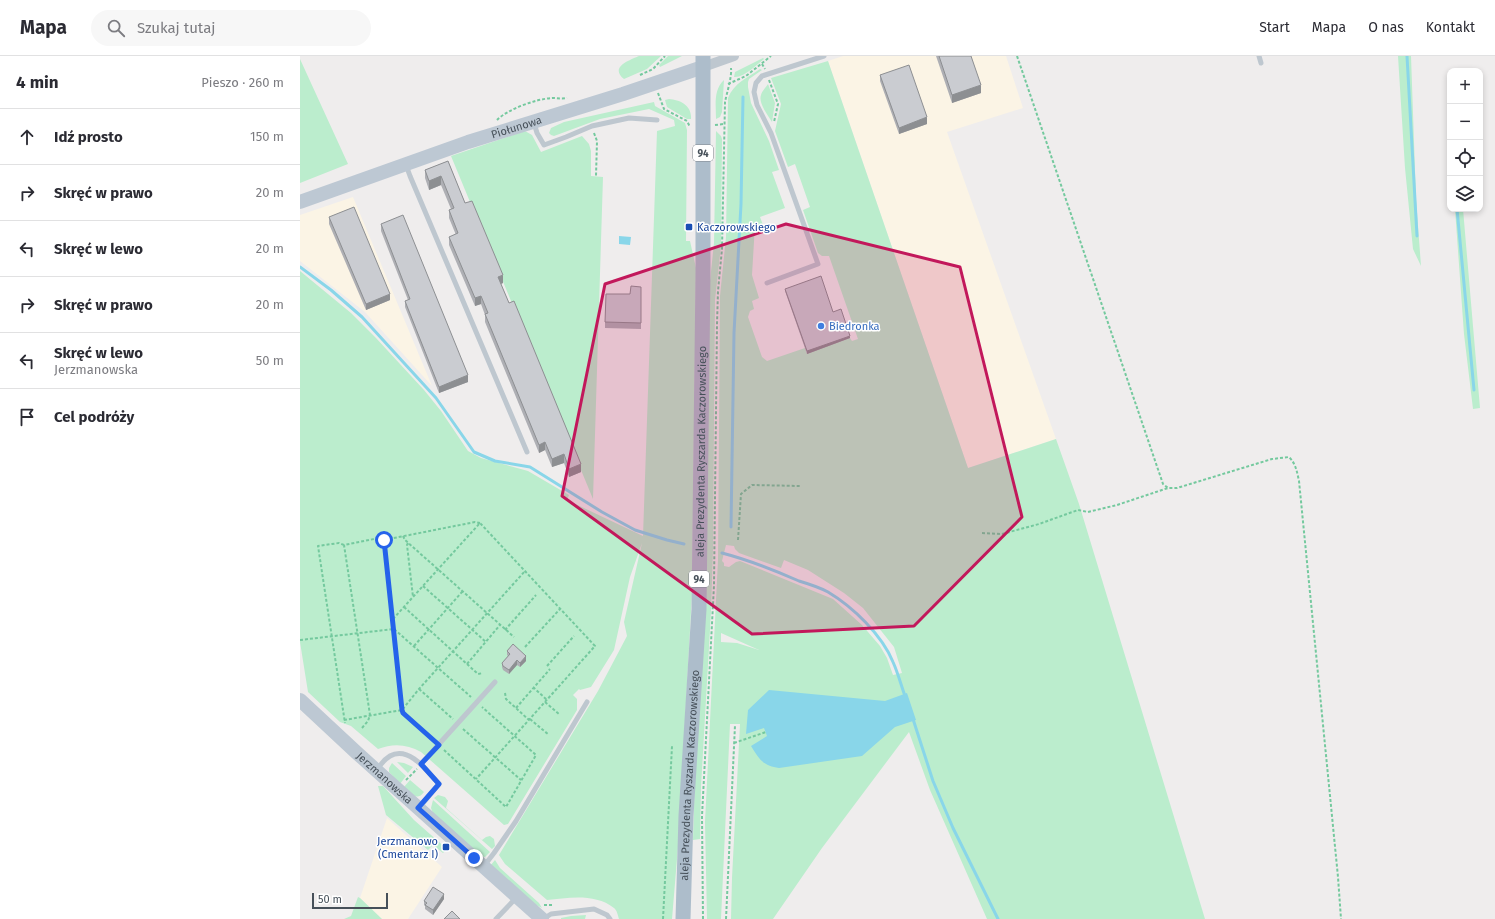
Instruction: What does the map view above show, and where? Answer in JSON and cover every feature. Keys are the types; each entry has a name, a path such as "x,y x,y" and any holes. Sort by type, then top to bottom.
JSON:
{"main road":[{"name":"aleja Prezydenta Ryszarda Kaczorowskiego","path":"683,919 686,816 699,609 703,274 703,62"}],"street":[{"name":"Piołunowa","path":"300,202 406,164 623,94 703,62 734,56"},
{"name":"Jerzmanowska","path":"300,700 542,919"}],"lane":[{"path":"767,283 818,264 771,133 757,105 754,92 756,83 762,76 824,56"},
{"path":"1259,56 1261,63"},
{"path":"534,122 537,133 544,145 592,126 629,118 656,120"},
{"path":"406,164 527,452"},
{"path":"421,764 494,682"},
{"path":"483,866 494,854 516,821 587,702"},
{"path":"377,770 390,756 396,754 409,756 421,764 439,784 418,808"},
{"path":"496,919 517,897"},
{"path":"542,919 552,914 594,909 608,915 610,919"}],"path":[{"path":"728,84 746,76 772,56"},
{"path":"1017,56 1159,475 1163,484 1168,488"},
{"path":"762,64 778,104 771,133"},
{"path":"703,919 702,816 714,585 718,291 722,249 725,102 731,74"},
{"path":"495,122 498,118 514,109 542,100 552,98 559,99"},
{"path":"660,102 664,109 687,121 690,125"},
{"path":"592,126 597,141 596,176"},
{"path":"982,532 1002,534 1039,524 1078,510 1088,512 1117,505 1168,488 1177,488 1272,459 1289,457 1297,468 1299,481 1315,630 1341,919"},
{"path":"738,540 741,494 752,485 800,486"},
{"path":"384,540 475,522 480,523 595,646 476,780"},
{"path":"393,619 480,523"},
{"path":"403,536 462,592 514,637"},
{"path":"300,640 331,636 394,629 536,755 506,807 403,713 402,710 394,629 393,619 384,537 344,545 339,543 318,546 331,636 345,724"},
{"path":"408,542 407,545 413,597"},
{"path":"344,545 370,715 368,721 362,728"},
{"path":"344,720 402,710 525,571"},
{"path":"423,586 486,642"},
{"path":"414,646 462,592"},
{"path":"505,630 536,595"},
{"path":"404,607 478,674 483,673"},
{"path":"525,647 560,609"},
{"path":"467,664 500,625"},
{"path":"547,666 574,636"},
{"path":"516,708 550,669"},
{"path":"533,687 560,715"},
{"path":"419,689 521,780"},
{"path":"505,693 506,699 548,735"},
{"path":"726,919 735,725"},
{"path":"734,743 766,732"},
{"path":"663,919 672,746"},
{"path":"405,781 421,764"}],"highlighted area":[{"path":"786,224 960,267 1022,517 914,626 752,634 562,496 605,284"}],"shaded area":[{"path":"843,56 1006,56 1023,108 947,132 1056,439 968,468 828,61"},
{"path":"353,197 432,386 365,312 300,261 300,215"},
{"path":"387,818 442,867 408,919 382,919 360,898"}],"green space":[{"path":"639,56 661,56 647,69 624,79 620,75 619,71 622,64"},
{"path":"668,56 682,56 660,67 659,65"},
{"path":"1398,56 1411,56 1416,199 1421,266 1413,249 1405,168"},
{"path":"763,58 764,59 754,68 738,77 734,77 735,72"},
{"path":"300,59 348,164 300,183"},
{"path":"828,61 968,468 1056,439 1079,504 1205,919 987,919 930,790 909,732 822,848 773,919 731,919 740,724 730,724 721,919 707,919 705,822 718,560 720,296 726,237 728,98 737,85 760,69 762,70 749,79 748,87 751,103 769,141 779,170 772,172 785,208 760,217 763,225 755,225 752,275 759,298 752,301 754,309 750,311 748,317 762,357 767,361 805,348 807,353 850,338 852,341 858,339 829,256 822,256 818,253 803,210 810,207 795,164 788,167 775,131 781,104 771,78","holes":["726,545 734,546 739,553 781,568 784,560 808,570 844,593 863,608 894,647 902,673 893,675 887,658 880,646 862,625 833,599 740,561 729,567 724,566 722,561","721,633 759,650 737,643 721,642"]},
{"path":"724,80 722,112 720,117 716,119 718,88"},
{"path":"768,84 775,103 772,122 764,109 760,98 762,92"},
{"path":"669,99 684,104 690,110 691,119 687,119 667,107 665,100"},
{"path":"654,102 655,106 685,123 687,130 686,241 690,241 696,268 692,594 678,847 672,919 619,919 615,909 607,903 598,900 590,898 564,898 547,900 505,864 499,855 598,691 627,636 624,622 642,543 630,577 614,650 591,687 579,689 573,695 577,699 577,710 508,824 504,825 421,752 410,747 400,745 378,749 351,726 340,722 308,692 300,642 300,271 351,313 376,338 424,390 441,411 468,451 481,458 528,471 569,495 567,500 643,536 657,131 675,126 674,120 649,109 600,119 554,136 549,133 551,128 564,122"},
{"path":"525,131 532,135 541,152 582,136 589,144 591,151 591,176 603,177 593,499 451,156"},
{"path":"716,131 722,139 721,246 715,300 711,612 701,787 700,839 693,840 710,281 714,243"},
{"path":"1455,212 1463,212 1480,408 1473,409 1464,334"},
{"path":"397,762 404,763 413,767 408,773"},
{"path":"392,763 406,776 400,784 389,772 389,768"},
{"path":"410,780 424,792 421,795 414,796 404,787"},
{"path":"378,786 383,786 414,820 447,849 443,853 433,845 428,850 386,815"},
{"path":"438,795 445,797 448,801 446,808 482,840 490,836 494,839 495,846 492,849 434,798"},
{"path":"433,800 490,852 485,857 477,855 434,816 431,808"},
{"path":"495,860 500,868 539,903 542,908 536,905 490,866"},
{"path":"358,897 382,919 344,919 351,916"},
{"path":"586,915 585,919 561,919 571,916"}],"water":[{"path":"619,236 631,237 630,245 619,244"},
{"path":"769,690 885,701 907,693 916,720 895,727 862,756 779,768 769,766 756,755 751,746 767,736 764,728 746,734 748,710"}],"building":[{"path":"939,56 971,56 981,85 952,95"},
{"path":"909,65 927,117 899,128 880,75"},
{"path":"448,161 465,203 472,201 503,275 498,277 509,303 514,301 581,464 569,469 564,454 552,459 545,442 539,445 485,314 488,313 481,296 475,298 449,237 458,233 449,210 454,208 441,176 429,181 425,170"},
{"path":"354,207 390,294 366,304 329,217"},
{"path":"403,215 468,375 439,387 405,301 410,299 381,224"},
{"name":"Biedronka","path":"821,276 833,312 841,309 850,336 807,351 785,289"},
{"path":"631,286 641,287 641,323 605,322 606,294 630,294"},
{"path":"513,644 526,656 520,663 517,660 509,670 503,666 502,663 510,654 507,651"},
{"path":"433,887 444,894 433,910 425,905 427,903 424,901"},
{"path":"452,911 460,919 444,919"}],"waterway":[{"path":"1407,56 1417,236"},
{"path":"731,527 734,333 741,204 743,97"},
{"path":"1457,212 1474,390"},
{"path":"300,267 331,290 362,317 436,398 474,452 495,461 530,467 602,512 635,530 684,544"},
{"path":"722,553 752,562 810,584 828,592 847,605 866,622 882,642 893,662 905,696"},
{"path":"913,719 933,781 953,828 998,919"}],"place":[{"name":"Kaczorowskiego","path":"689,227"},
{"name":"Biedronka","path":"821,326"},
{"name":"Jerzmanowo (Cmentarz I)","path":"446,847"}],"route":[{"path":"384,540 402,710 403,713 439,745 421,764 439,784 418,808 474,858"}]}
